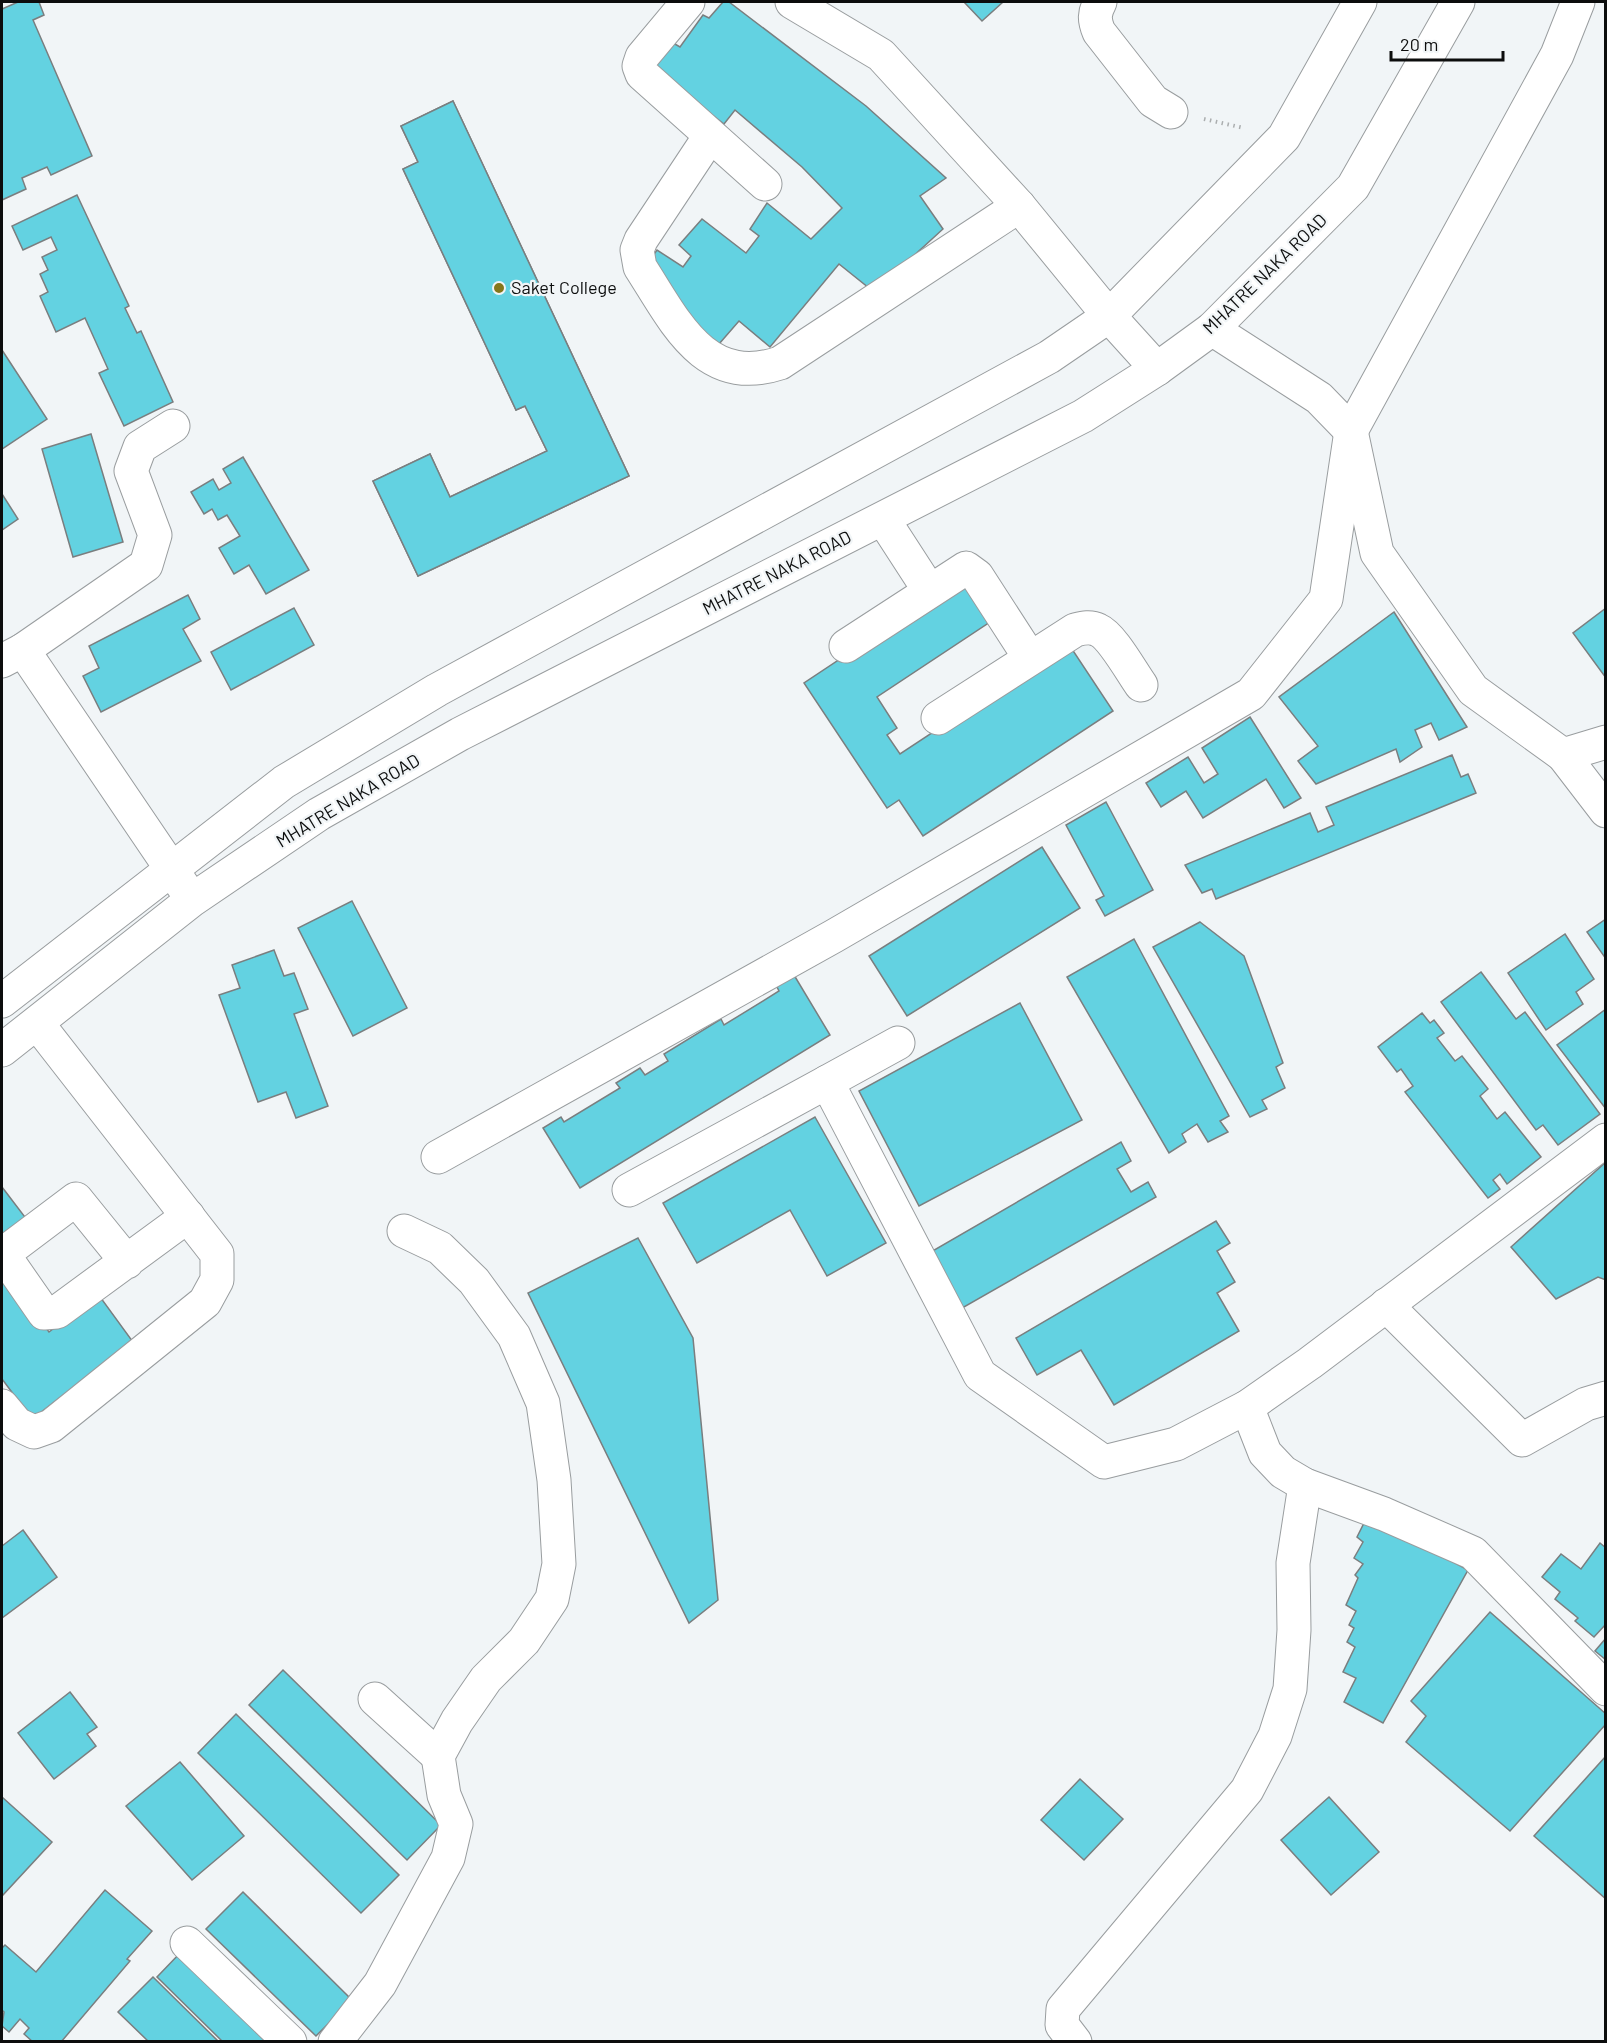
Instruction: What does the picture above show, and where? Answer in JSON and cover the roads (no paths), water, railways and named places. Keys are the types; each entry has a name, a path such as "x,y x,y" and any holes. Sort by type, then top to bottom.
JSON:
{"street":[{"path":"688,2 642,57 639,66 651,85 765,184"},
{"path":"792,2 881,55 1020,206 1109,316 1157,369"},
{"path":"1100,2 1096,10 1095,23 1099,32 1153,101 1172,112"},
{"name":"MHATRE NAKA ROAD","path":"2,1050 192,900 319,814 460,734 1083,416 1157,369 1212,329 1353,187 1458,2"},
{"path":"438,1157 834,936 1251,694 1326,599 1352,431 1557,55 1578,2"},
{"path":"2,1001 284,782 437,690 1049,357 1109,316 1284,137 1354,4"},
{"path":"710,136 641,240 637,256 640,267 687,339 717,362 732,367 759,370 780,363 1020,206"},
{"path":"1212,329 1319,398 1352,431 1377,553 1473,690 1563,755 1605,811"},
{"path":"173,426 140,447 131,471 155,536 146,565 12,656 174,869 192,900"},
{"path":"883,519 929,590"},
{"path":"846,646 957,571 966,568 972,570 1030,658"},
{"path":"938,718 1075,630 1090,627 1100,630 1108,638 1141,685"},
{"path":"437,690 460,734"},
{"path":"1563,755 1605,742"},
{"path":"2,1406 17,1424 34,1432 51,1426 205,1302 217,1280 217,1254 37,1023"},
{"path":"630,1190 898,1043"},
{"path":"827,1082 980,1375 1104,1462 1176,1443 1247,1407 1605,1140"},
{"path":"127,1262 188,1216"},
{"path":"335,2042 380,1984 448,1858 456,1824 444,1795 438,1756 457,1721 486,1679 524,1641 552,1599 559,1564 554,1480 543,1403 514,1336 474,1281 440,1248 404,1231"},
{"path":"1386,1305 1522,1440 1586,1404 1605,1398"},
{"path":"1247,1407 1265,1454 1283,1472 1305,1485 1384,1514 1473,1553 1605,1689"},
{"path":"1075,2042 1062,2025 1063,2009 1247,1790 1275,1736 1290,1689 1294,1630 1293,1563 1305,1485"},
{"path":"375,1700 438,1756"},
{"path":"187,1943 290,2042"}],"place":[{"name":"Saket College","path":"499,288"}]}
